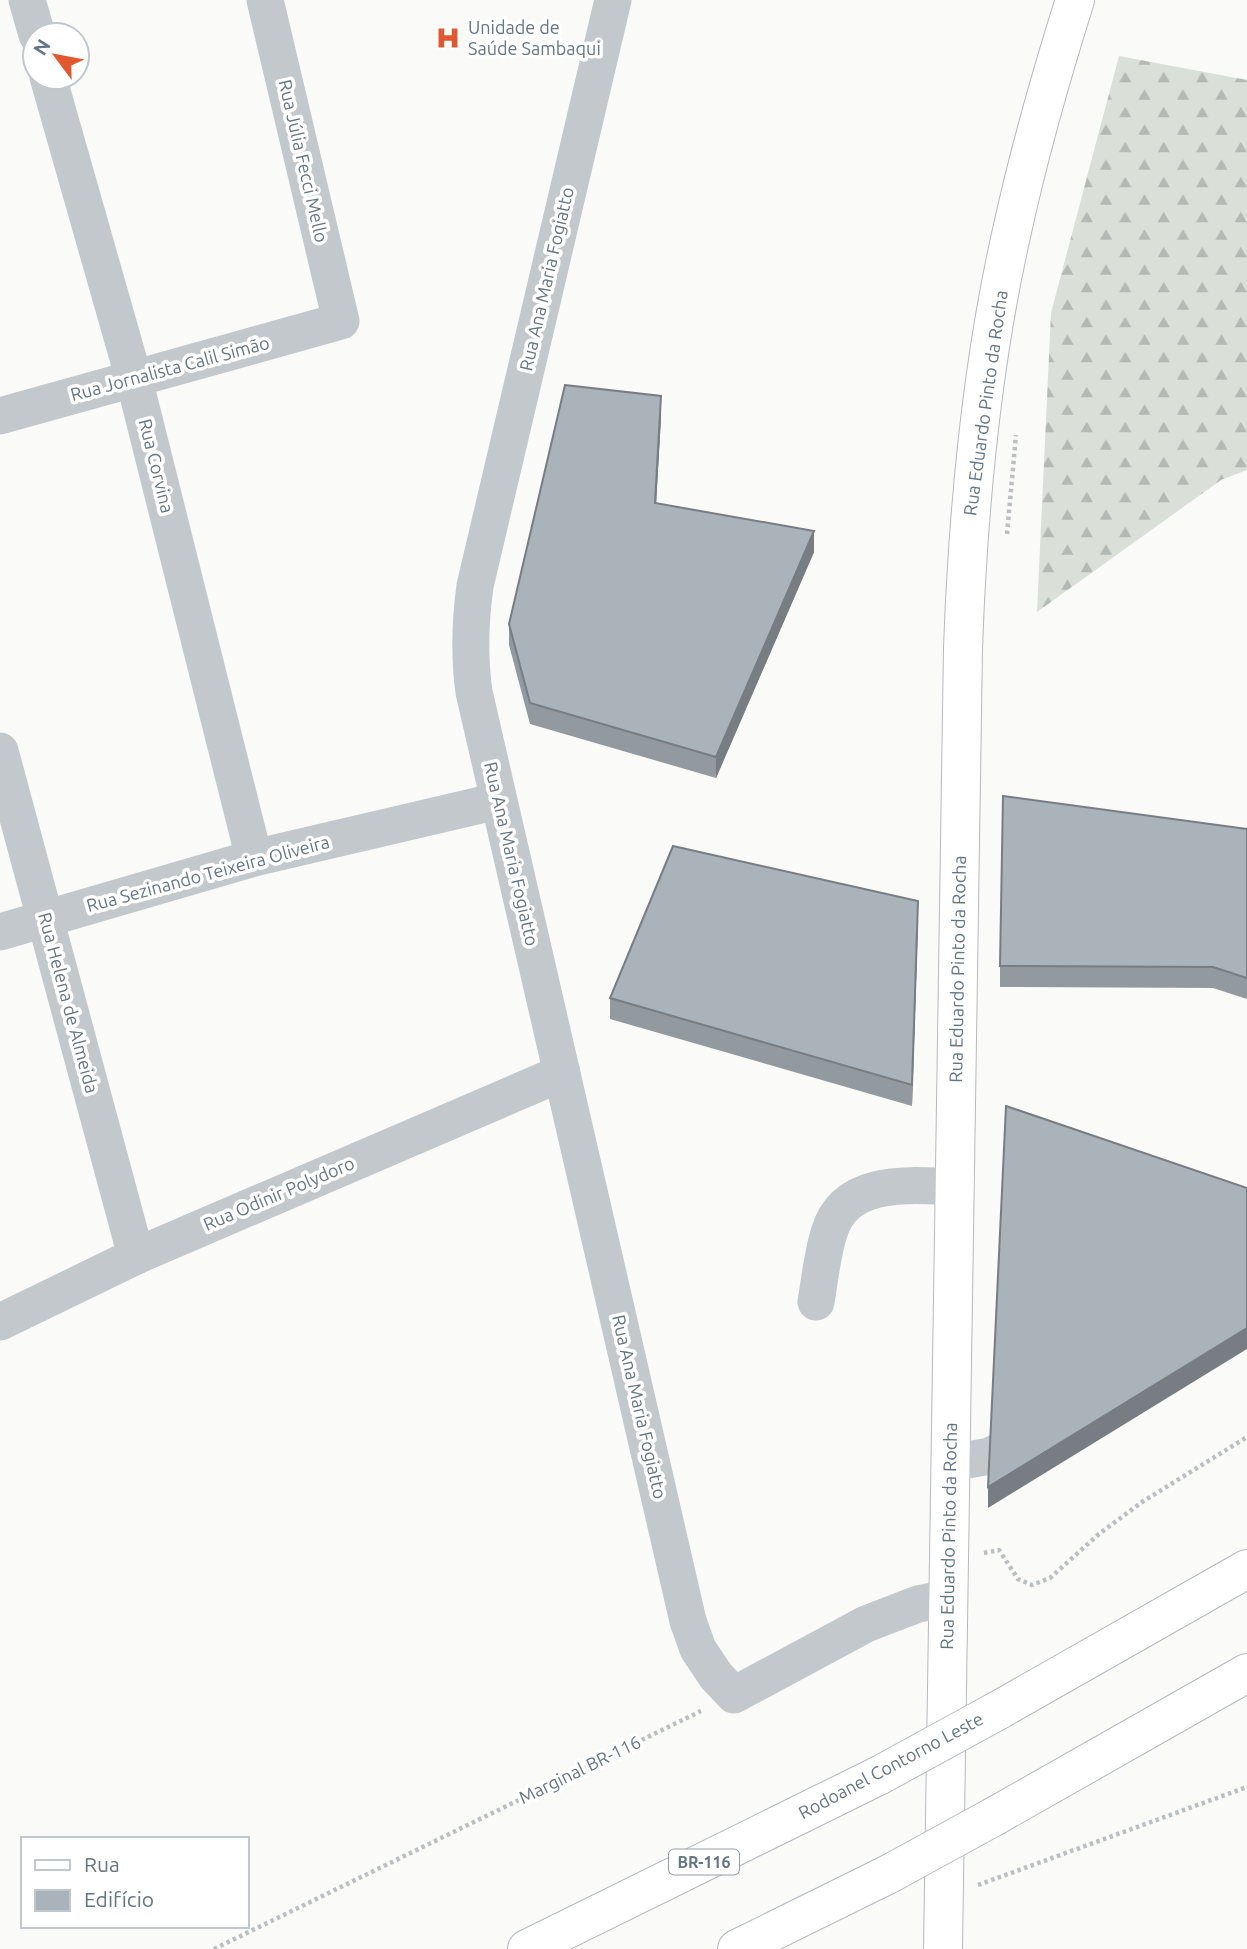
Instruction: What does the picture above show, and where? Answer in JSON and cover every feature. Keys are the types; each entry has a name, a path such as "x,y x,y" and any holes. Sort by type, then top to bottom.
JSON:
{"main road":[{"name":"Rua Eduardo Pinto da Rocha","path":"943,1949 962,662 969,530 992,340 1011,233 1075,0"},
{"name":"Rodoanel Contorno Leste","path":"527,1949 880,1775 1247,1569"},
{"path":"737,1949 888,1874 1247,1673"}],"street":[{"path":"27,0 33,21"},
{"name":"Rua Júlia Fecci Mello","path":"265,0 341,321"},
{"name":"Rua Ana Maria Fogiatto","path":"613,0 481,559 472,607 469,657 498,801 688,1621 698,1649 716,1676 734,1695"},
{"name":"Rua Corvina","path":"52,91 134,379 254,858"},
{"name":"Rua Jornalista Calil Simão","path":"0,416 341,321"},
{"name":"Rua Helena de Almeida","path":"0,751 136,1256"},
{"name":"Rua Sezinando Teixeira Oliveira","path":"0,932 254,858 498,801"},
{"name":"Rua Odinir Polydoro","path":"0,1322 136,1256 562,1073"},
{"path":"816,1302 829,1231 842,1206 867,1192 903,1185 954,1186"},
{"path":"951,1463 990,1456 1050,1415"},
{"path":"734,1695 878,1619 918,1604 948,1598"}],"path":[{"path":"1007,535 1017,430"},
{"path":"975,1555 999,1550 1018,1579 1032,1585 1050,1578 1099,1534 1142,1502 1247,1437"},
{"name":"Marginal BR-116","path":"214,1949 734,1695"},
{"path":"943,1895 1106,1840 1247,1787"}],"green space":[{"path":"1119,56 1247,80 1247,470 1221,480 1037,612 1051,313"}],"building":[{"path":"565,385 661,396 655,503 814,531 716,757 530,703 509,624"},
{"path":"1003,796 1247,829 1247,978 1213,967 1000,966"},
{"path":"673,846 918,901 912,1085 610,998"},
{"path":"1006,1106 1247,1188 1247,1328 988,1487"}],"place":[{"name":"Unidade de Saúde Sambaqui","path":"448,38"}]}
